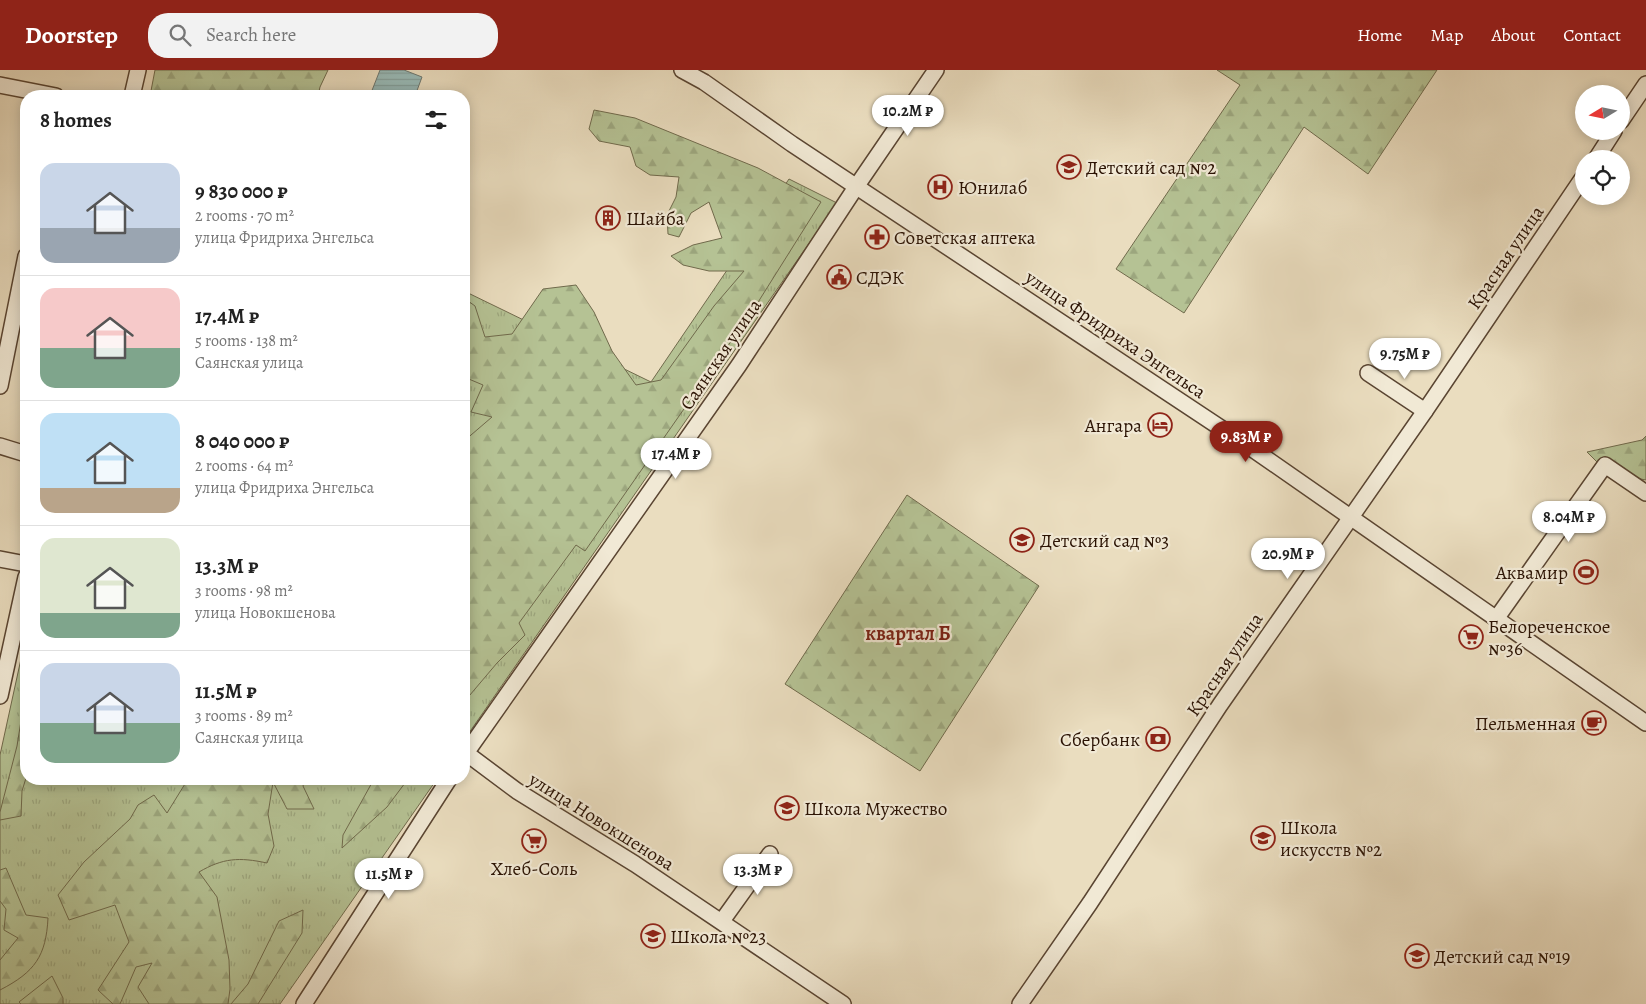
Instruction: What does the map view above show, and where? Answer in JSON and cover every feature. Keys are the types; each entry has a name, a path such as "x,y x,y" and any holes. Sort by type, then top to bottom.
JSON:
{"street":[{"path":"133,90 138,70"},
{"name":"улица Фридриха Энгельса","path":"682,70 704,82 856,187 1046,311 1350,516 1496,620 1646,723"},
{"name":"Саянская улица","path":"470,748 739,365 856,187 936,70"},
{"path":"0,84 28,90"},
{"path":"1630,108 1646,84"},
{"name":"Красная улица","path":"1020,1004 1090,903 1220,705 1425,411 1575,189"},
{"path":"0,386 20,286"},
{"path":"1368,372 1425,411"},
{"path":"0,446 20,452"},
{"path":"1496,620 1605,465 1646,493"},
{"path":"0,559 20,563"},
{"path":"0,696 20,604"},
{"name":"улица Новокшенова","path":"470,758 517,791 635,864 722,921 843,1004"},
{"path":"304,1004 445,785"},
{"path":"722,921 770,854"}],"green space":[{"path":"155,70 328,70 319,90 151,90"},
{"path":"1217,70 1437,70 1368,174 1304,127 1184,313 1116,269 1240,85"},
{"path":"594,110 635,118 758,168 821,202 755,307 585,551 576,545 519,623 525,635 497,663 470,695 470,436 492,417 471,412 483,385 470,380 470,302 475,306 485,337 512,334 543,289 576,285 594,312 612,351 636,385 661,380 714,306 744,271 709,271 683,265 671,256 693,245 722,238 709,202 691,213 679,237 668,234 667,215 676,197 679,177 650,175 636,166 630,147 599,141 589,129"},
{"path":"789,179 837,203 470,731 470,294 651,382"},
{"path":"1646,436 1646,480 1608,473 1587,452 1642,440"},
{"path":"907,495 1039,586 920,771 785,684"},
{"path":"20,663 20,785 433,785 280,1004 0,1004 0,755"},
{"path":"20,727 20,785 24,785 21,816 0,820 0,812"},
{"path":"184,785 273,785 268,814 274,846 267,863 248,860 224,861 199,872 217,897 229,960 230,989 228,1004 149,1004 138,987 152,963 136,967 120,1004 113,1004 98,990 129,942 115,905 69,920 58,895 84,862 130,819 138,805 154,795 167,813"},
{"path":"275,785 303,785 314,809 287,809"},
{"path":"371,785 404,785 387,807 342,848 343,835"},
{"path":"6,868 26,915 48,918 45,943 36,962 22,976 0,990 0,960 18,938 4,930 6,909 0,901 0,870"},
{"path":"303,910 302,933 258,1004 231,1004 248,984 279,921"},
{"path":"52,976 63,998 63,1004 21,1004 19,1002"}],"water":[{"path":"380,70 404,70 422,77 417,90 372,90"}],"place":[{"name":"Детский сад №2","path":"1069,167"},
{"name":"Юнилаб","path":"940,187"},
{"name":"Шайба","path":"608,218"},
{"name":"Советская аптека","path":"877,237"},
{"name":"СДЭК","path":"839,277"},
{"name":"Ангара","path":"1160,425"},
{"name":"Детский сад №3","path":"1022,540"},
{"name":"Аквамир","path":"1586,572"},
{"name":"Белореченское №36","path":"1471,637"},
{"name":"Пельменная","path":"1594,723"},
{"name":"Сбербанк","path":"1158,739"},
{"name":"Школа Мужество","path":"787,808"},
{"name":"Школа искусств №2","path":"1263,838"},
{"name":"Хлеб-Соль","path":"534,841"},
{"name":"Школа №23","path":"653,936"},
{"name":"Детский сад №19","path":"1417,956"}],"district":[{"name":"квартал Б","path":"908,633"}]}
